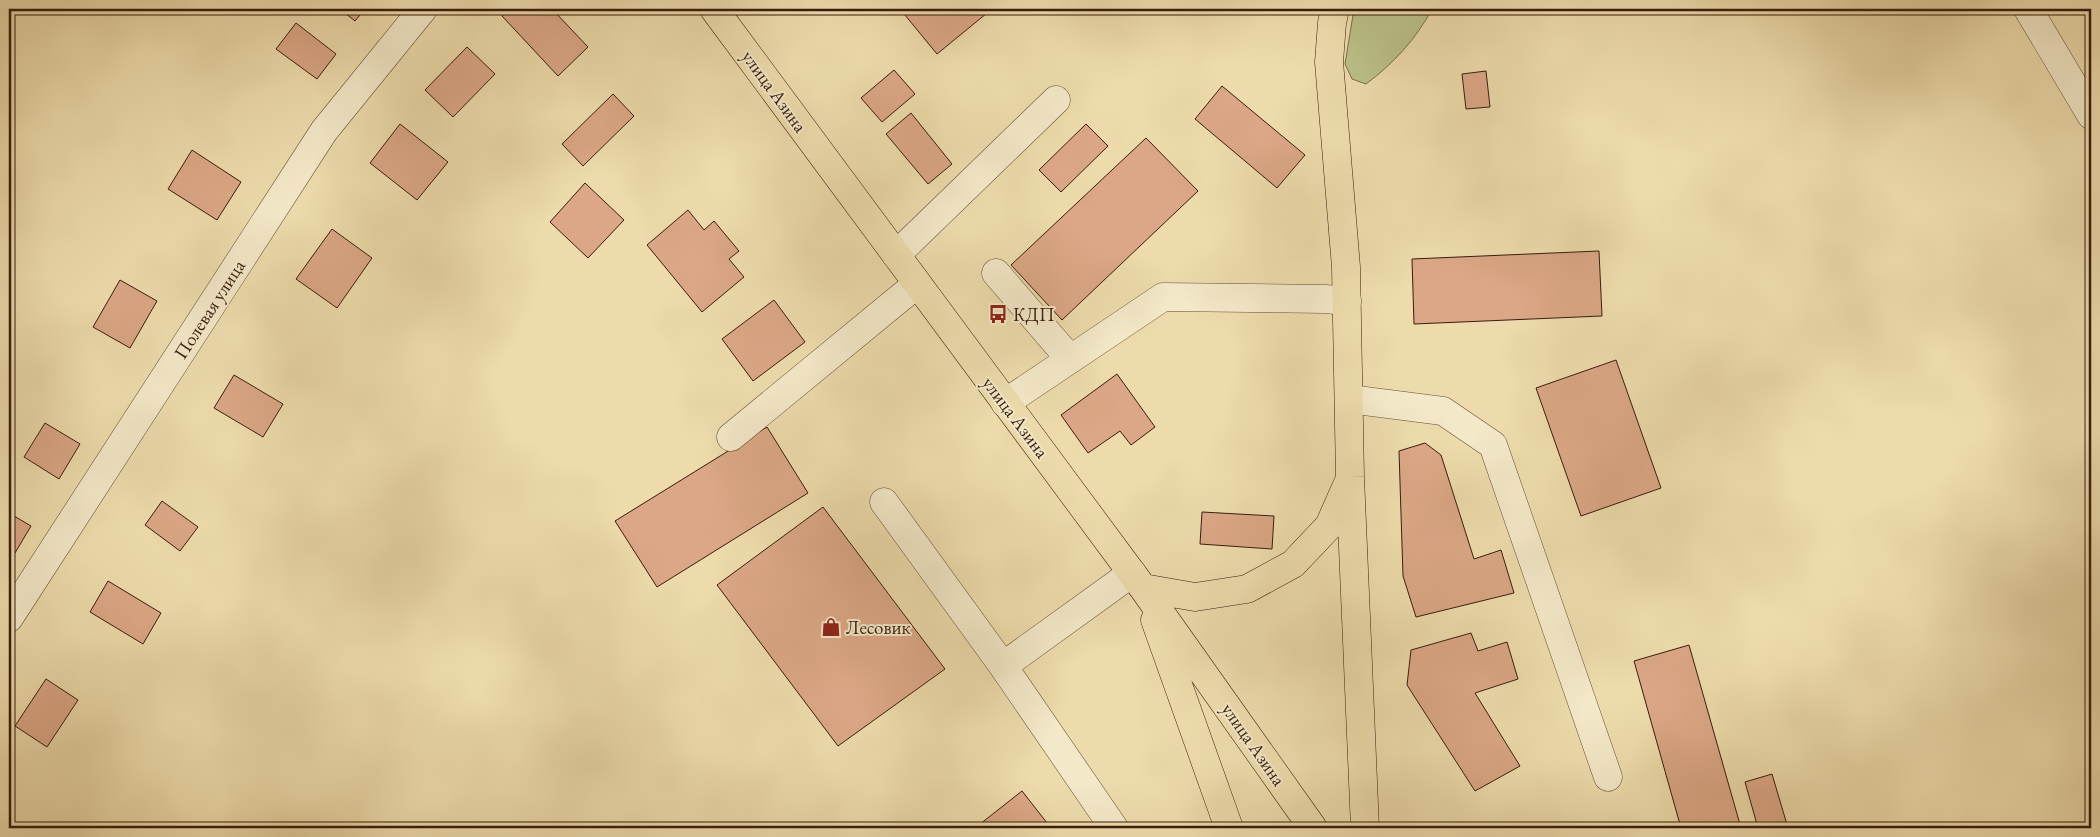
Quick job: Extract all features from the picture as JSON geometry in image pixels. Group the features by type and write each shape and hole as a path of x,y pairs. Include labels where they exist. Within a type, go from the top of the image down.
{"main road":[{"name":"улица Азина","path":"714,9 1138,581 1313,828"},
{"path":"1335,9 1329,62 1346,267 1350,477 1365,828"},
{"path":"1138,581 1195,597 1247,589 1293,564 1329,526 1350,477"},
{"path":"1138,581 1229,828"}],"street":[{"name":"Полевая улица","path":"9,618 324,131 423,9"},
{"path":"2028,9 2091,115"},
{"path":"896,255 1056,100"},
{"path":"996,273 1070,360"},
{"path":"731,437 917,284"},
{"path":"1005,403 1163,297 1325,299 1347,301"},
{"path":"1349,398 1443,411 1493,445 1608,777"},
{"path":"884,502 1003,666 1114,828"},
{"path":"1003,666 1138,581"}],"green space":[{"path":"1354,9 1432,9 1419,30 1403,50 1366,84 1352,79 1345,64"}],"building":[{"path":"340,9 365,9 355,21"},
{"path":"510,9 552,9 588,47 558,76 502,16"},
{"path":"900,9 992,9 937,54"},
{"path":"296,23 336,54 317,79 276,49"},
{"path":"467,47 495,74 453,117 425,90"},
{"path":"894,70 915,94 882,122 861,98"},
{"path":"1486,71 1490,107 1466,109 1462,74"},
{"path":"1222,86 1305,155 1277,188 1195,119"},
{"path":"613,94 634,116 583,166 562,144"},
{"path":"911,113 952,164 928,184 886,134"},
{"path":"400,124 448,162 417,200 370,163"},
{"path":"1086,124 1108,146 1061,192 1039,170"},
{"path":"1146,138 1198,191 1062,320 1011,265"},
{"path":"192,150 241,182 217,220 168,189"},
{"path":"585,183 624,220 588,258 550,222"},
{"path":"688,210 704,230 714,221 739,251 729,259 744,277 702,312 647,245"},
{"path":"332,229 372,258 337,308 296,279"},
{"path":"1599,251 1602,316 1414,324 1412,259"},
{"path":"120,280 157,301 130,348 93,327"},
{"path":"774,300 805,342 753,381 722,339"},
{"path":"1616,360 1661,488 1581,516 1536,388"},
{"path":"1117,374 1155,427 1131,445 1120,431 1088,453 1061,415"},
{"path":"234,375 283,404 263,437 214,408"},
{"path":"45,423 80,444 59,479 24,457"},
{"path":"767,427 808,493 657,587 615,521"},
{"path":"1425,443 1441,455 1474,559 1501,550 1514,593 1416,617 1403,576 1399,451"},
{"path":"162,501 198,527 180,551 145,525"},
{"path":"823,507 945,669 838,746 717,585"},
{"path":"1202,512 1274,516 1272,549 1200,544"},
{"path":"9,513 31,526 12,558 9,556"},
{"path":"108,581 161,613 143,644 90,612"},
{"path":"1471,633 1478,651 1507,642 1518,679 1475,693 1520,766 1475,791 1407,685 1411,650"},
{"path":"1689,645 1741,828 1681,828 1634,661"},
{"path":"46,679 78,700 47,747 15,726"},
{"path":"1772,774 1788,828 1758,828 1745,782"},
{"path":"1022,791 1051,828 975,828"}],"place":[{"name":"КДП","path":"998,314"},
{"name":"Лесовик","path":"831,627"}]}
